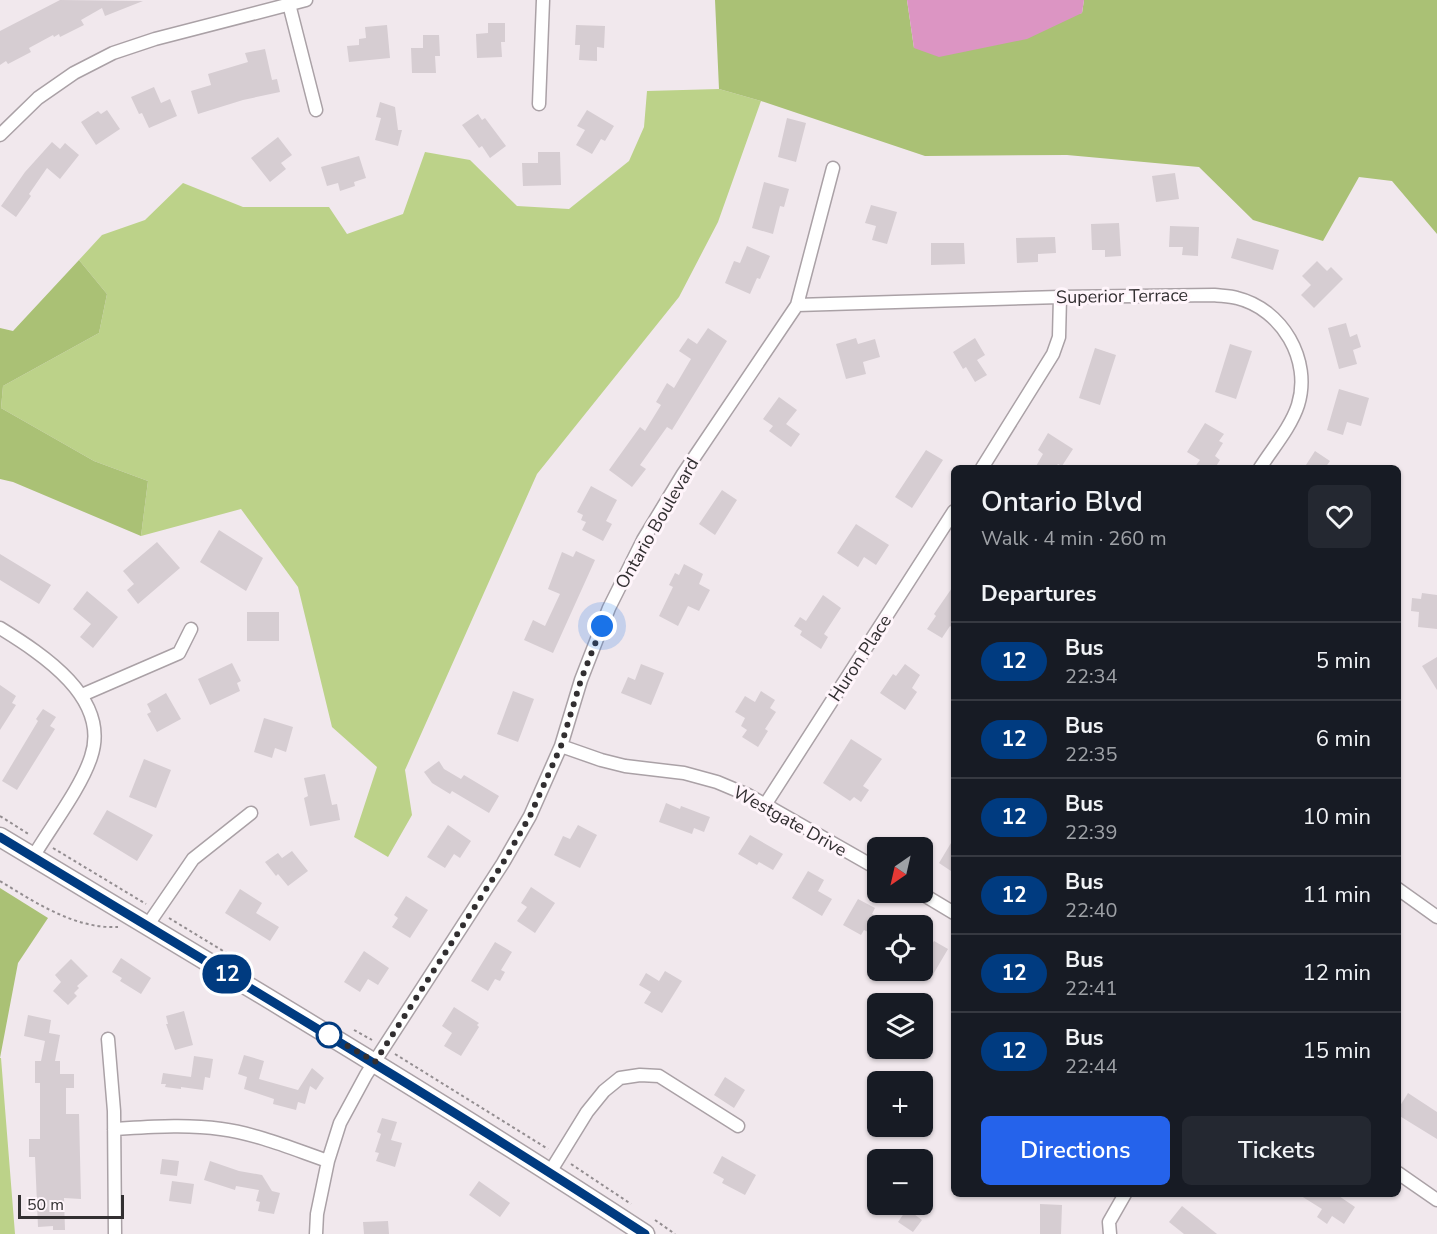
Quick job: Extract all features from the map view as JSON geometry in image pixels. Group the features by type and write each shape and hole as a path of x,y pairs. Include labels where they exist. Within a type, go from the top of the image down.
{"main road":[{"path":"0,837 375,1062 645,1234"}],"street":[{"path":"0,135 38,98 74,73 113,53 155,39 306,0"},
{"path":"539,104 543,0"},
{"path":"289,4 316,110"},
{"name":"Ontario Boulevard","path":"316,1234 317,1214 328,1161 340,1123 375,1062 503,863 530,816 561,746 581,680 609,608 643,540 683,474 797,304 833,168"},
{"name":"Superior Terrace","path":"797,304 1060,297 1214,295 1237,298 1258,306 1276,320 1291,338 1299,360 1301,382 1298,405 1262,465"},
{"path":"984,465 1053,354 1059,337 1060,297"},
{"name":"Huron Place","path":"765,805 951,516"},
{"path":"0,628 24,643 59,671 82,695 92,717 94,736 92,755 85,773 33,857"},
{"path":"82,695 179,653 191,629"},
{"name":"Westgate Drive","path":"561,746 625,766 684,773 717,782 765,805 867,863"},
{"path":"140,922 193,859 251,813"},
{"path":"1401,891 1437,917"},
{"path":"933,900 951,911"},
{"path":"108,1039 114,1129 115,1234"},
{"path":"550,1172 587,1112 604,1091 620,1078 640,1075 659,1076 738,1126"},
{"path":"114,1129 179,1127 222,1129 328,1161"},
{"path":"1401,1175 1437,1200"},
{"path":"1110,1234 1109,1222 1123,1197"}],"path":[{"path":"0,881 63,917 101,928 126,927 140,922 145,903"}],"green space":[{"path":"715,0 907,0 914,48 1082,13 1084,0 1437,0 1437,234 1392,181 1359,177 1323,241 1253,220 1199,167 1067,155 925,156 719,89"},
{"path":"719,89 761,101 718,222 679,297 537,474 405,770 412,815 388,857 354,837 377,767 332,727 298,587 241,509 141,536 148,481 94,461 1,408 3,386 99,333 107,294 79,260 102,235 145,220 183,183 243,207 329,207 347,234 403,214 425,152 470,160 517,206 569,209 629,161 644,127 647,91"},
{"path":"79,260 107,294 99,333 3,386 1,408 94,461 148,481 141,536 13,482 0,479 0,328 13,331"},
{"path":"0,888 48,918 18,963 0,1058"},
{"path":"1,1058 15,1234 0,1234"}],"shaded area":[{"path":"907,0 1084,0 1082,13 1027,39 939,57 914,48"}],"building":[{"path":"60,0 143,1 105,16 102,8 81,20 84,25 60,37 59,34 54,37 53,35 29,48 31,52 8,64 6,61 0,65 0,31"},
{"path":"488,23 505,23 505,42 501,42 502,57 477,58 476,34 488,33"},
{"path":"387,25 390,58 349,62 347,46 359,45 359,39 366,38 365,27"},
{"path":"576,25 605,26 604,48 597,47 597,61 579,60 580,45 575,45"},
{"path":"423,35 439,35 440,56 435,56 436,73 412,73 411,48 423,48"},
{"path":"265,49 272,80 277,79 280,92 243,100 198,114 191,91 211,85 208,74 248,62 245,53"},
{"path":"154,87 161,103 170,99 177,116 149,128 131,97"},
{"path":"380,102 395,107 398,130 402,130 398,146 375,140 381,118 376,117"},
{"path":"107,110 120,129 96,145 81,122 98,111 101,114"},
{"path":"587,110 614,126 605,141 601,139 592,154 576,145 585,130 577,126"},
{"path":"478,114 482,120 485,118 506,146 490,158 482,146 479,148 462,125"},
{"path":"787,118 806,123 796,162 778,157"},
{"path":"278,137 292,155 281,163 286,169 270,182 251,158"},
{"path":"52,142 60,149 65,143 79,155 60,179 47,168 16,217 1,206 25,172"},
{"path":"538,152 560,152 561,185 523,186 522,163 538,163"},
{"path":"359,156 366,178 354,182 355,186 340,191 338,183 327,186 321,167"},
{"path":"1175,173 1179,199 1156,202 1152,176"},
{"path":"764,182 789,189 784,207 780,206 773,234 752,228"},
{"path":"871,205 897,212 887,244 872,240 876,226 865,223"},
{"path":"1119,223 1121,256 1105,257 1105,250 1092,250 1091,224"},
{"path":"1170,226 1199,227 1198,256 1182,255 1183,247 1169,247"},
{"path":"1055,237 1056,253 1038,254 1038,262 1017,263 1016,238"},
{"path":"1237,238 1279,250 1273,270 1231,258"},
{"path":"931,243 964,243 965,264 931,265"},
{"path":"747,246 770,256 760,279 757,278 750,294 725,283 734,261 740,263"},
{"path":"1317,261 1327,271 1331,267 1343,279 1314,308 1301,295 1311,285 1302,276"},
{"path":"1346,323 1350,337 1357,334 1361,347 1353,350 1357,364 1339,369 1328,328"},
{"path":"708,328 727,341 672,430 667,427 640,465 646,469 632,487 609,470 640,427 645,431 661,405 656,402 667,383 674,388 691,359 679,351 688,338 697,344"},
{"path":"856,338 858,344 875,339 880,357 863,362 866,374 846,379 836,344"},
{"path":"975,338 985,355 977,360 987,375 975,382 966,367 963,369 953,352"},
{"path":"1230,344 1252,351 1236,399 1215,392"},
{"path":"1095,348 1116,355 1100,405 1079,398"},
{"path":"1339,389 1369,398 1361,426 1347,422 1343,435 1327,430"},
{"path":"779,397 797,410 786,424 800,434 791,447 769,431 773,426 763,419"},
{"path":"1205,423 1224,434 1219,441 1223,443 1215,456 1220,460 1217,465 1196,465 1200,460 1187,452"},
{"path":"1048,433 1073,449 1063,465 1037,465 1043,454 1038,450"},
{"path":"926,450 943,460 912,508 895,497"},
{"path":"1315,451 1330,461 1327,465 1306,465"},
{"path":"591,486 617,500 606,521 612,524 603,541 582,530 586,522 581,520 583,515 577,512"},
{"path":"722,490 737,500 715,535 699,524"},
{"path":"856,524 889,545 876,565 864,557 858,567 837,553"},
{"path":"219,530 263,558 246,591 200,562"},
{"path":"157,542 180,568 138,604 127,590 134,584 123,571"},
{"path":"576,551 595,560 553,653 524,640 533,620 545,626 560,594 548,589 562,552 573,557"},
{"path":"0,554 51,585 39,604 0,580"},
{"path":"684,564 703,574 699,584 710,590 699,611 688,606 678,626 659,616 673,587 669,585 675,573 679,575"},
{"path":"951,589 951,627 942,638 927,629 936,616 934,614"},
{"path":"87,591 118,617 93,648 80,637 91,624 73,609"},
{"path":"1422,593 1437,595 1437,629 1418,627 1419,612 1411,611 1412,598 1421,599"},
{"path":"823,595 841,608 824,634 828,637 821,649 800,635 802,631 794,626 800,617 806,621"},
{"path":"247,612 279,612 279,641 247,641"},
{"path":"1437,657 1437,690 1422,666"},
{"path":"232,663 241,681 237,683 240,691 210,705 198,679"},
{"path":"641,664 664,673 651,705 621,693 628,677 635,680"},
{"path":"905,664 920,675 912,688 917,692 905,710 880,693 893,674 896,676"},
{"path":"0,685 16,696 12,703 16,705 0,730"},
{"path":"513,691 534,699 518,742 497,734"},
{"path":"761,691 775,700 770,708 776,712 765,729 768,731 758,747 742,737 747,730 741,726 745,718 735,712 745,696 755,702"},
{"path":"166,693 181,719 157,732 147,714 151,712 147,704"},
{"path":"43,709 56,717 50,726 55,729 17,790 2,781"},
{"path":"264,718 293,727 286,752 275,748 272,758 254,752"},
{"path":"851,739 882,759 863,786 869,790 861,802 854,797 850,801 823,783"},
{"path":"144,759 171,770 156,808 129,797"},
{"path":"439,761 444,769 461,779 464,775 499,796 489,813 452,791 450,794 432,783 424,772"},
{"path":"325,774 332,805 337,804 340,820 310,826 304,798 308,796 304,778"},
{"path":"666,803 710,817 704,832 694,828 692,834 659,822"},
{"path":"107,810 153,835 137,861 93,834"},
{"path":"448,825 471,841 460,858 454,854 445,868 427,857"},
{"path":"578,825 597,835 580,868 554,855 563,836 570,839"},
{"path":"750,835 783,854 773,870 759,862 757,865 738,854"},
{"path":"951,843 951,871 939,863"},
{"path":"292,851 308,871 288,886 265,862 278,853 282,858"},
{"path":"808,871 824,880 818,891 832,899 822,916 792,898"},
{"path":"531,887 555,903 535,933 517,921 527,907 521,903"},
{"path":"240,889 262,903 256,913 279,927 270,941 225,913"},
{"path":"406,896 428,910 410,938 392,927 398,918 394,915"},
{"path":"858,899 875,908 872,914 874,915 867,915 867,932 864,930 861,935 843,925"},
{"path":"934,941 948,949 933,975"},
{"path":"495,942 512,952 501,970 505,972 500,981 495,979 488,991 471,981"},
{"path":"364,951 389,968 378,985 368,979 360,992 344,982"},
{"path":"121,958 151,978 141,994 120,981 122,978 112,972"},
{"path":"71,959 88,976 77,986 79,988 74,993 77,996 68,1005 53,991 61,982 55,975"},
{"path":"665,971 682,981 662,1013 644,1003 651,992 639,985 646,973 659,981"},
{"path":"454,1007 479,1023 477,1025 479,1027 461,1056 444,1046 452,1033 442,1026"},
{"path":"184,1011 193,1045 175,1050 166,1024 168,1024 166,1016"},
{"path":"28,1015 51,1020 49,1033 60,1035 55,1061 60,1061 60,1074 74,1074 74,1088 66,1088 66,1114 79,1114 81,1199 64,1198 65,1230 53,1230 53,1226 38,1227 35,1157 29,1157 29,1139 40,1139 40,1083 35,1083 35,1061 41,1061 45,1041 24,1036"},
{"path":"244,1055 264,1061 259,1079 298,1090 312,1068 324,1078 316,1090 310,1086 305,1104 298,1102 296,1110 273,1104 274,1099 244,1089 247,1077 238,1074"},
{"path":"194,1056 213,1059 210,1078 205,1077 203,1090 165,1087 166,1084 161,1084 163,1073 191,1077"},
{"path":"725,1077 745,1090 734,1108 714,1095"},
{"path":"1408,1093 1437,1112 1437,1139 1401,1117 1401,1104"},
{"path":"382,1118 397,1122 391,1140 402,1143 395,1167 376,1161 379,1153 375,1152 381,1134 377,1132"},
{"path":"722,1156 756,1175 745,1195 722,1183 724,1179 713,1173"},
{"path":"162,1159 179,1161 177,1176 160,1174"},
{"path":"210,1161 239,1171 262,1175 272,1191 280,1193 274,1214 258,1211 260,1202 256,1201 259,1190 236,1186 235,1190 204,1180"},
{"path":"172,1181 194,1184 191,1204 169,1201"},
{"path":"479,1181 510,1203 500,1217 469,1195"},
{"path":"1303,1197 1340,1197 1355,1207 1344,1224 1332,1216 1327,1224 1317,1217 1322,1209"},
{"path":"1040,1204 1062,1205 1061,1234 1040,1234"},
{"path":"1182,1206 1217,1234 1184,1234 1169,1222"},
{"path":"903,1215 915,1215 922,1220 913,1232 898,1222"},
{"path":"388,1221 389,1234 364,1234 363,1222"}],"bus line":[{"name":"12","path":"0,837 375,1062 645,1234"}],"route":[{"path":"329,1035 375,1062 503,863 530,816 561,746 581,680 602,626"}]}
